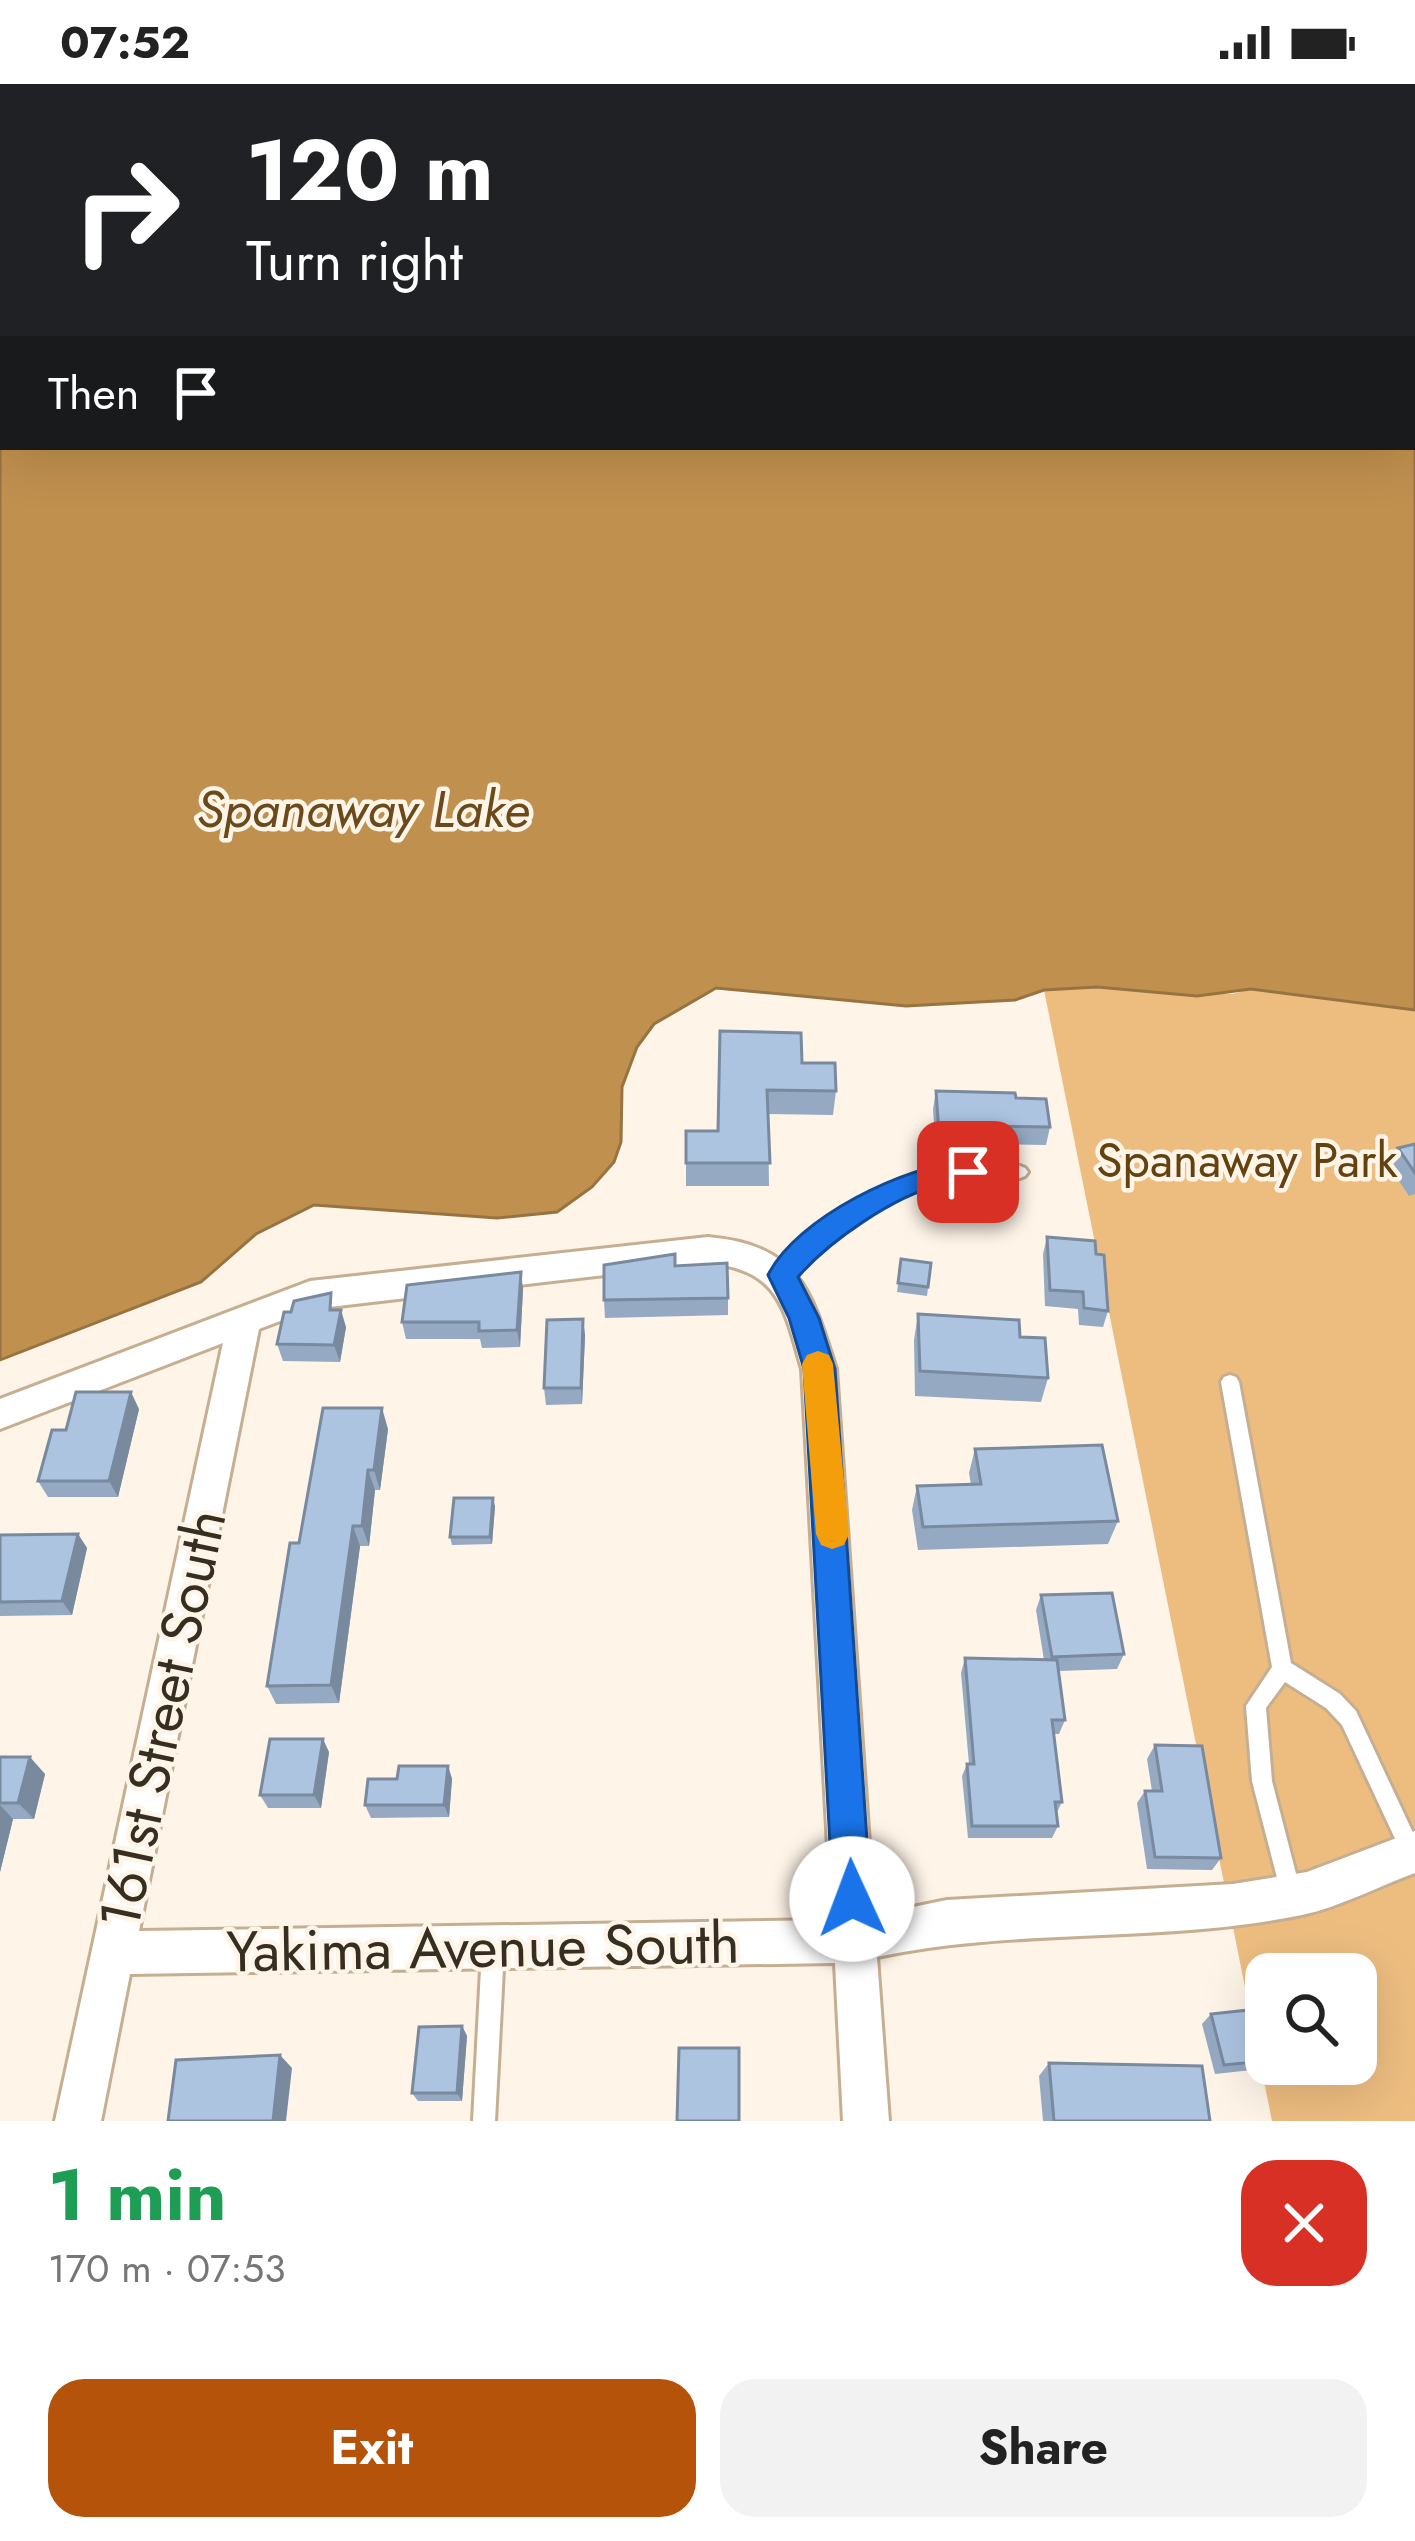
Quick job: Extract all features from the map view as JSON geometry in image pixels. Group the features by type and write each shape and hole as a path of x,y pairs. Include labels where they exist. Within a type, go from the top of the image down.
{"street":[{"path":"0,1414 310,1295 672,1251 761,1256 782,1275 804,1318 819,1369 866,2121"},
{"name":"161st Street South","path":"78,2121 244,1317"},
{"name":"Yakima Avenue South","path":"113,1953 854,1941 947,1921 1233,1905 1292,1895 1413,1852"}],"lane":[{"path":"782,1275 833,1228 901,1188 940,1173 1020,1172"},
{"path":"1230,1382 1282,1669 1256,1706 1262,1780 1292,1895"},
{"path":"1282,1669 1349,1718 1413,1852"},
{"path":"484,2121 493,1947"}],"green space":[{"name":"Spanaway Park","path":"1097,987 1233,994 1251,989 1415,1010 1415,2121 1272,2121 1265,2085 1377,2085 1377,1953 1245,1953 1245,1987 1044,990"}],"water":[{"name":"Spanaway Lake","path":"0,450 1415,450 1415,1010 1251,989 1197,996 1097,987 1044,990 1015,1000 906,1006 716,988 654,1024 637,1047 622,1087 621,1142 614,1162 592,1187 557,1212 497,1218 314,1205 256,1234 201,1282 0,1360"}],"building":[{"path":"720,1031 801,1033 802,1063 835,1063 836,1091 767,1090 770,1163 686,1163 686,1131 718,1131"},
{"path":"936,1091 1015,1093 1016,1098 1046,1099 1050,1127 992,1126 993,1134 939,1133"},
{"path":"1415,1144 1415,1173 1398,1148"},
{"path":"1047,1237 1095,1241 1096,1254 1104,1255 1108,1311 1084,1308 1083,1292 1050,1290"},
{"path":"675,1254 675,1266 727,1263 728,1298 604,1300 604,1265"},
{"path":"901,1259 931,1263 928,1287 898,1283"},
{"path":"521,1272 517,1330 479,1331 479,1322 402,1322 407,1285"},
{"path":"331,1293 330,1310 341,1310 334,1345 277,1344 284,1312 291,1312 294,1301"},
{"path":"918,1314 1019,1320 1020,1337 1045,1338 1048,1378 920,1371"},
{"path":"583,1319 581,1388 544,1388 547,1320"},
{"path":"76,1392 131,1392 109,1481 38,1481 52,1430 66,1430"},
{"path":"323,1408 382,1408 362,1526 353,1526 331,1685 267,1686 290,1543 299,1543"},
{"path":"1102,1445 1118,1521 923,1527 917,1486 981,1484 975,1449"},
{"path":"454,1498 493,1498 490,1537 450,1537"},
{"path":"78,1534 62,1601 0,1602 0,1535"},
{"path":"1112,1593 1124,1654 1052,1657 1041,1595"},
{"path":"965,1658 1057,1660 1065,1720 1052,1720 1062,1802 1055,1802 1058,1826 972,1826 967,1764 974,1764"},
{"path":"270,1739 323,1739 314,1795 260,1795"},
{"path":"1155,1745 1202,1746 1221,1858 1155,1857 1145,1791 1162,1791"},
{"path":"0,1757 30,1757 18,1803 0,1803"},
{"path":"399,1766 448,1766 444,1805 365,1805 368,1779 397,1779"},
{"path":"1245,2010 1245,2063 1224,2065 1211,2014"},
{"path":"462,2026 457,2093 412,2093 419,2027"},
{"path":"679,2048 739,2048 739,2121 677,2121"},
{"path":"280,2055 273,2121 168,2121 176,2060"},
{"path":"1049,2063 1202,2066 1210,2121 1054,2121"}],"slow traffic":[{"path":"818,1364 832,1534"}],"route":[{"path":"852,1899 829,1468 819,1369 804,1318 782,1275 833,1228 901,1188 940,1173 968,1172"}]}
